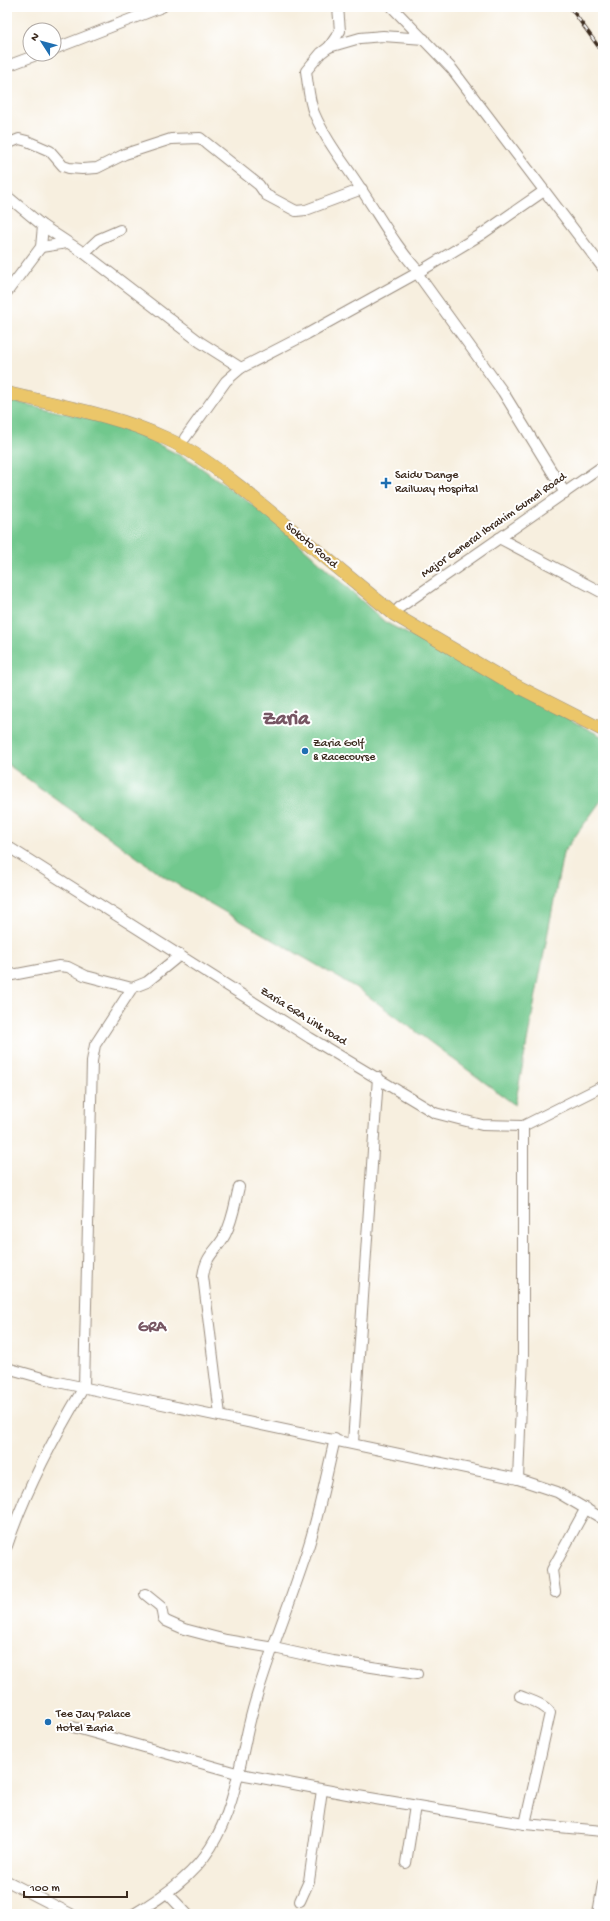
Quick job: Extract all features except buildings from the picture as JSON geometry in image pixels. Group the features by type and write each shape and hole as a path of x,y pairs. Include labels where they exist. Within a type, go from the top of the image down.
{"main road":[{"name":"Sokoto Road","path":"7,385 99,406 150,423 184,438 219,460 399,608 513,675 603,721"},
{"name":"Sokoto Road","path":"7,393 96,414 146,430 180,445 220,470 395,615 509,682 603,730"}],"street":[{"path":"338,7 340,31 329,47 321,53 306,71 313,112 344,166 362,189 407,258 503,392 565,492"},
{"path":"392,7 452,69 603,268"},
{"path":"62,45 157,8"},
{"path":"329,47 360,38 383,36 424,39"},
{"path":"7,66 22,60"},
{"path":"7,144 19,139 26,141 50,151 63,166 82,169 97,168 125,154 171,139 200,138 259,185 266,195 291,210 306,210 362,189"},
{"path":"184,438 226,381 241,368 307,334 418,272 482,234 544,191"},
{"path":"7,196 43,226 84,253 200,342 241,368"},
{"path":"7,292 41,247 43,226"},
{"path":"84,253 99,240 120,230"},
{"path":"41,247 67,243"},
{"path":"405,279 407,258"},
{"name":"Major General Ibrahim Gumel Road","path":"399,608 603,466"},
{"path":"499,538 603,593"},
{"name":"Zaria GRA Link road","path":"7,846 310,1038 378,1077 435,1113 482,1125 523,1126 603,1086"},
{"path":"7,1546 14,1524 58,1431 84,1387 92,1061 95,1045 132,988 147,982 180,955"},
{"path":"7,976 59,966 68,967 86,976 132,988"},
{"path":"353,1443 378,1077"},
{"path":"518,1479 523,1355 523,1126"},
{"path":"220,1415 203,1276 207,1258 224,1237 230,1226 239,1187"},
{"path":"7,1368 84,1387 518,1479 557,1492 603,1519"},
{"path":"134,1914 167,1893 201,1862 224,1824 240,1774 253,1709 308,1548 335,1439"},
{"path":"555,1592 552,1570 586,1508"},
{"path":"145,1594 161,1607 164,1618 172,1624 226,1640 274,1648 333,1661 417,1674"},
{"path":"520,1696 539,1704 550,1713 525,1824"},
{"path":"73,1727 240,1774 322,1790 525,1824 603,1831"},
{"path":"300,1901 309,1881 322,1790"},
{"path":"406,1863 415,1806"},
{"path":"7,1881 71,1914"},
{"path":"598,1914 603,1883"},
{"path":"167,1893 187,1914"}],"green space":[{"name":"Zaria Golf & Racecourse","path":"7,400 122,426 193,462 271,518 385,622 603,737 603,798 563,853 515,1105 360,990 166,878 7,764"}],"railway":[{"path":"570,7 603,53"}],"place":[{"name":"Saidu Dange Railway Hospital","path":"386,483"},
{"name":"Zaria Golf & Racecourse","path":"305,751"},
{"name":"Tee Jay Palace Hotel Zaria","path":"48,1722"}],"district":[{"name":"Zaria","path":"286,720"},
{"name":"GRA","path":"152,1328"}]}
